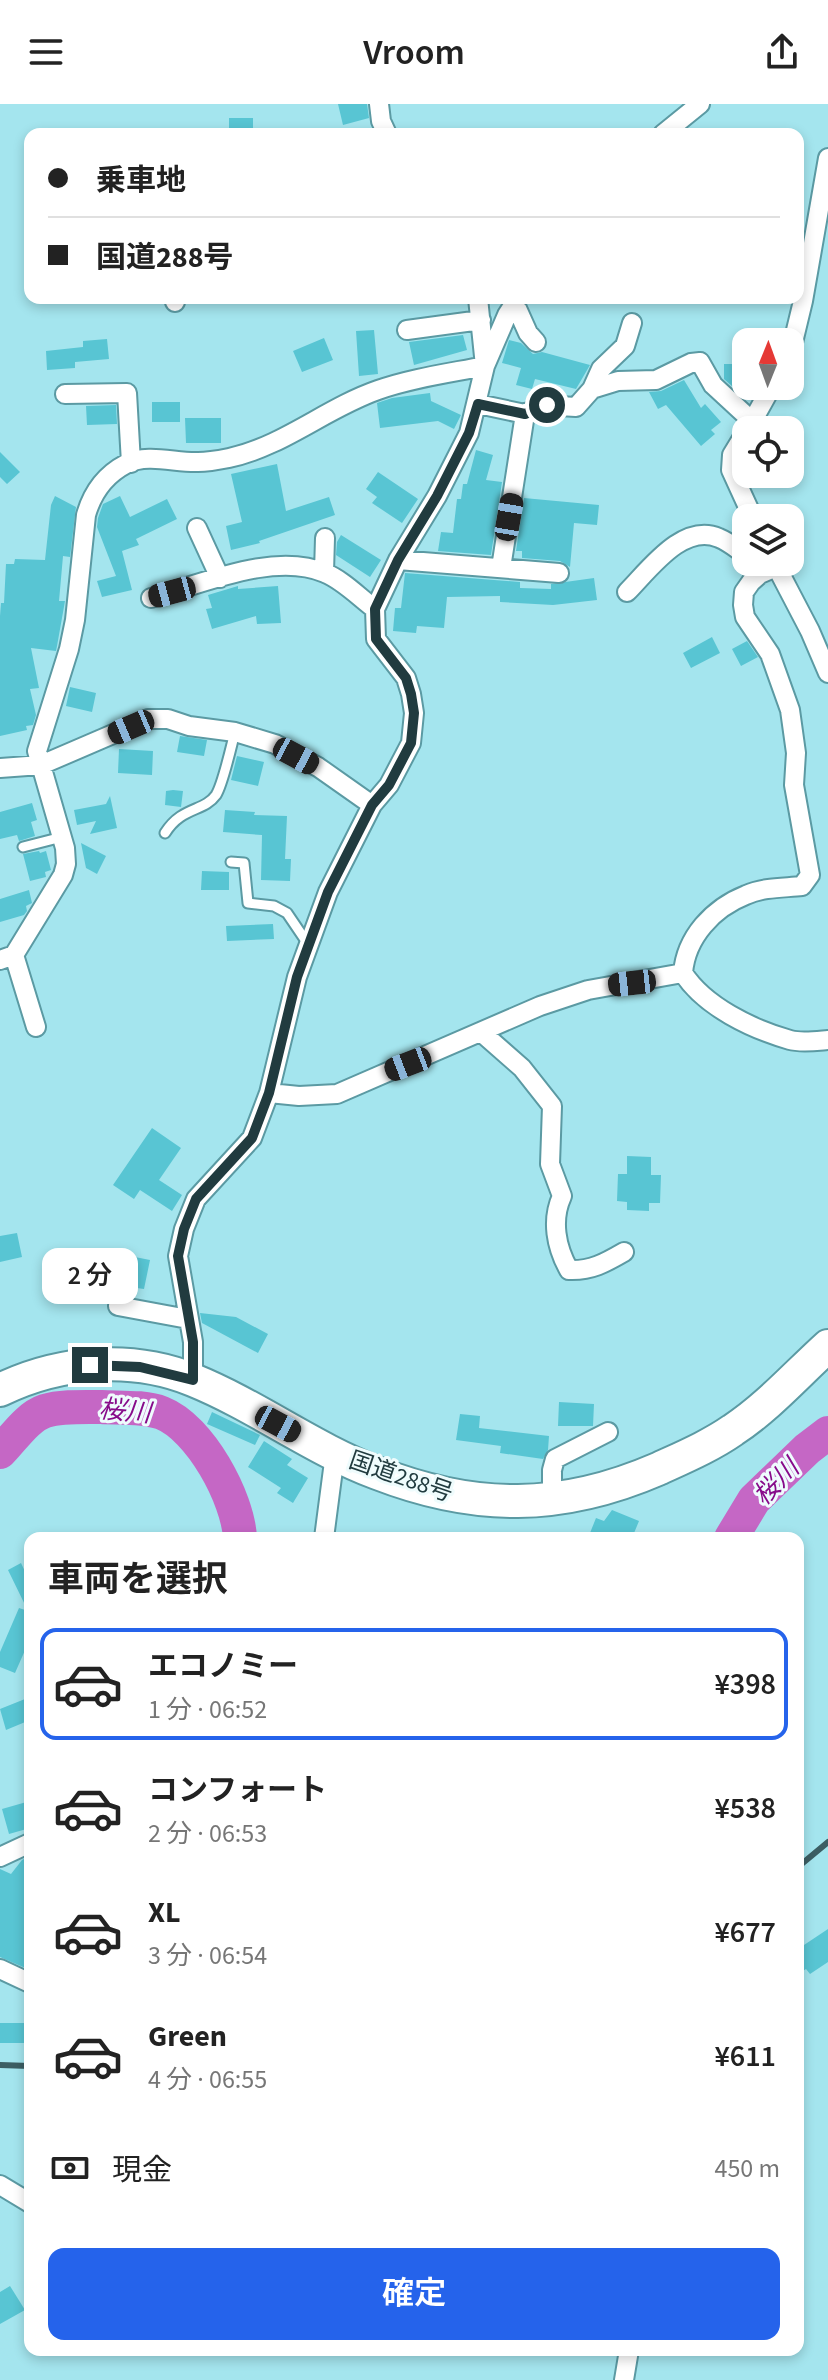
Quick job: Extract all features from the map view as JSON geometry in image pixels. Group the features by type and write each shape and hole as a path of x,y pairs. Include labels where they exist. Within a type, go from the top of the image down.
{"highway":[{"name":"国道288号","path":"0,1390 35,1376 90,1365 140,1367 193,1380 375,1473 470,1500 552,1500 599,1491 703,1449 755,1414 828,1346"}],"street":[{"path":"379,104 384,128"},
{"path":"670,128 700,104"},
{"path":"798,328 820,247 828,158"},
{"path":"479,304 485,366"},
{"path":"193,1380 195,1364 178,1256 184,1229 196,1199 252,1138 269,1093 293,991 328,892 372,805 389,785 405,756 414,726 414,713 406,678 376,639 375,609 398,560 437,496 469,433 485,366 514,304"},
{"path":"517,304 528,333 536,342"},
{"path":"407,330 481,320"},
{"path":"478,404 525,414 542,405 576,407 592,389 601,369 625,346 632,323"},
{"path":"592,389 618,381 656,380 691,363 700,362 713,385 738,416"},
{"path":"36,1027 7,958 63,875 66,864 62,837 37,751 69,649 90,500 114,473 131,463 145,459 200,462 229,458 261,449 377,390 485,366"},
{"path":"65,394 127,393 131,463"},
{"path":"501,568 525,414"},
{"path":"197,528 220,578"},
{"path":"627,592 679,542 692,537 718,537 732,546"},
{"path":"324,572 325,538"},
{"path":"398,560 559,573"},
{"path":"151,598 257,569 306,566 324,572 375,609"},
{"path":"757,576 744,592 745,617 770,654 790,710 796,753 794,785 810,875 802,886 748,894 720,909 692,941 683,973 709,1001 746,1022 793,1041 828,1040"},
{"path":"776,576 810,631 828,673"},
{"path":"0,768 41,765 148,719 168,719 189,726 235,732 275,744 318,767 372,805"},
{"path":"269,1093 299,1096 337,1094 540,1006 588,990 683,973"},
{"path":"481,1032 522,1068 552,1106 550,1164 562,1196 556,1210 557,1242 569,1270 601,1266 624,1252"},
{"path":"118,1306 188,1319"},
{"path":"552,1500 555,1459 608,1432"},
{"path":"325,1532 335,1454"},
{"path":"0,1857 24,1846"},
{"path":"0,1969 24,1980"},
{"path":"0,2185 24,2199"},
{"path":"624,2380 628,2356"}],"lane":[{"path":"165,833 173,820 184,812 204,805 216,795 235,732"},
{"path":"23,847 62,837"},
{"path":"231,862 244,863 248,903 274,906 287,913 308,944"}],"building":[{"path":"338,104 367,104 369,118 343,125"},
{"path":"229,118 253,118 253,128 229,128"},
{"path":"374,330 378,374 359,376 356,331"},
{"path":"463,335 467,350 414,365 409,342"},
{"path":"324,338 333,360 302,372 293,351"},
{"path":"107,339 109,359 75,362 75,368 47,370 46,351 83,347 83,341"},
{"path":"509,340 521,343 533,354 542,352 590,365 576,389 535,379 532,389 516,385 521,368 502,363"},
{"path":"724,364 732,364 732,386 724,379"},
{"path":"684,380 701,408 705,404 721,422 711,430 715,434 701,446 666,405 658,409 649,392 661,391"},
{"path":"430,393 431,401 461,415 454,429 438,421 380,428 377,403"},
{"path":"152,402 180,402 180,422 152,422"},
{"path":"116,405 117,424 87,425 86,406"},
{"path":"185,418 221,418 221,443 186,443"},
{"path":"476,450 493,455 486,480 502,482 491,555 438,551 441,532 453,533 457,499 461,499 463,484 467,484"},
{"path":"0,452 20,472 7,484 0,477"},
{"path":"277,464 286,511 329,497 335,515 260,543 231,550 226,526 242,522 231,474"},
{"path":"378,472 418,499 402,523 372,503 377,497 366,489"},
{"path":"55,496 76,507 70,557 63,556 59,601 65,601 56,651 31,648 39,688 30,689 36,715 33,725 26,726 27,730 0,736 0,616 1,603 4,603 6,564 14,564 15,559 45,560 51,505"},
{"path":"120,496 130,517 167,499 177,519 136,539 139,545 122,551 132,590 102,597 97,581 116,576 97,527 98,518 103,504"},
{"path":"524,498 599,505 597,525 574,523 570,567 560,561 522,558 522,551 516,551"},
{"path":"341,535 381,560 370,577 336,555"},
{"path":"405,573 520,582 520,588 551,589 551,584 594,578 597,600 553,605 500,602 500,596 447,597 444,628 417,626 416,633 393,631 395,608 401,608"},
{"path":"238,586 238,589 278,586 281,623 257,624 256,616 212,629 206,609 212,608 208,595"},
{"path":"712,637 720,653 691,668 683,653"},
{"path":"747,641 758,657 741,666 732,649"},
{"path":"70,687 96,693 92,712 66,706"},
{"path":"180,736 207,740 204,756 177,752"},
{"path":"119,749 153,751 152,775 118,773"},
{"path":"237,756 264,762 258,786 231,780"},
{"path":"166,791 183,791 181,807 165,805"},
{"path":"110,796 117,828 90,834 96,821 77,825 74,810 106,804"},
{"path":"32,803 37,820 31,822 35,836 19,841 17,835 0,839 0,812"},
{"path":"225,810 287,816 285,859 291,859 290,881 261,880 262,835 223,832"},
{"path":"81,843 106,856 97,874 86,868"},
{"path":"46,851 51,870 45,872 46,877 30,881 23,854"},
{"path":"202,871 229,872 229,890 201,890"},
{"path":"29,890 32,903 26,906 24,915 0,922 0,899"},
{"path":"273,924 274,939 227,941 226,926"},
{"path":"152,1128 181,1148 159,1180 182,1195 172,1211 140,1190 134,1199 113,1185"},
{"path":"627,1156 651,1157 651,1175 661,1175 660,1203 649,1203 649,1211 627,1210 627,1202 617,1201 618,1174 627,1174"},
{"path":"17,1233 22,1257 0,1262 0,1236"},
{"path":"125,1255 150,1260 144,1289 122,1286"},
{"path":"98,1256 99,1279 78,1280 77,1257"},
{"path":"200,1313 236,1317 268,1334 258,1353 202,1323"},
{"path":"559,1402 594,1404 593,1426 558,1426"},
{"path":"212,1412 260,1435 255,1445 207,1424"},
{"path":"460,1414 480,1416 479,1428 549,1436 548,1450 543,1459 500,1453 501,1446 456,1440"},
{"path":"264,1441 292,1459 287,1465 308,1478 293,1503 277,1493 281,1488 248,1467"},
{"path":"612,1510 639,1521 634,1532 590,1532 596,1518 604,1521"},
{"path":"21,1563 24,1569 24,1603 8,1570"},
{"path":"19,1608 24,1610 24,1653 15,1673 0,1667 0,1652"},
{"path":"24,1699 24,1722 6,1730 0,1709"},
{"path":"24,1803 24,1830 9,1834 2,1809"},
{"path":"22,1860 24,1967 0,1957 0,1869 11,1874"},
{"path":"828,1929 828,1962 810,1974 804,1970 804,1945"},
{"path":"0,2023 24,2023 24,2043 0,2043"},
{"path":"10,2286 24,2311 0,2324 0,2292"}],"waterway":[{"name":"桜川","path":"0,1452 32,1418 51,1409 132,1408 162,1413 190,1433 203,1449 224,1485 239,1532"},
{"name":"桜川","path":"735,1532 754,1500 828,1433"}],"railway":[{"path":"804,1862 828,1842"},
{"path":"0,2065 24,2066"}],"route":[{"path":"90,1365 140,1367 193,1380 193,1342 178,1256 184,1229 196,1199 252,1138 269,1093 297,977 328,892 372,805 389,785 411,743 414,713 411,694 406,678 376,639 375,609 398,560 437,496 469,433 478,404 525,414 547,405"}]}
